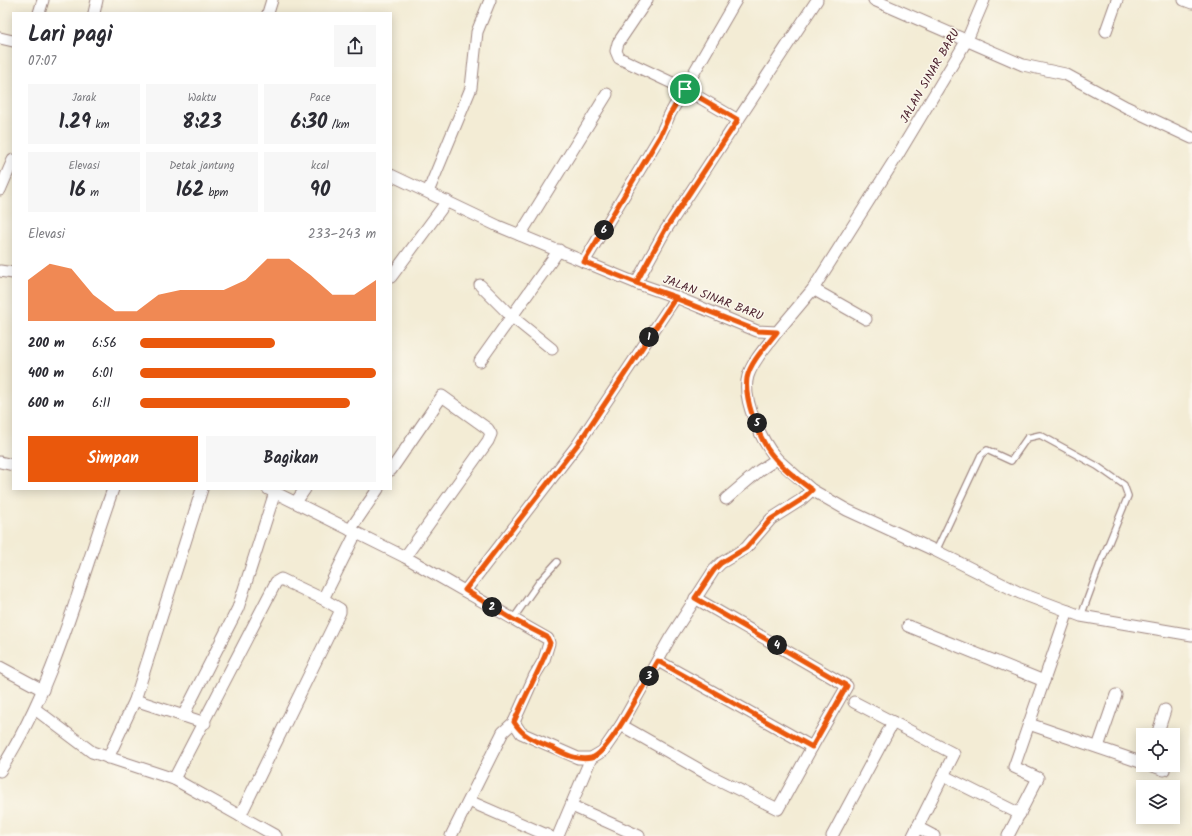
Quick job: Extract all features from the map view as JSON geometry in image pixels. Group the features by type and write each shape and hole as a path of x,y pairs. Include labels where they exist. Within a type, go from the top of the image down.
{"street":[{"path":"39,12 43,0"},
{"path":"94,12 97,0"},
{"path":"268,12 272,0"},
{"path":"428,192 471,88 477,32 490,0"},
{"path":"646,0 618,43 616,51 619,58 685,89 738,120"},
{"path":"584,262 660,136 670,114 736,0"},
{"path":"636,283 665,230 818,0"},
{"path":"874,0 967,40 985,50 1023,65 1066,74 1126,107 1192,138"},
{"name":"JALAN SINAR BARU","path":"392,175 584,262 676,297 758,331 777,332 813,289 899,154 967,40 984,0"},
{"path":"1106,31 1117,0"},
{"path":"1184,0 1192,3"},
{"path":"0,38 12,41"},
{"path":"520,234 607,94"},
{"path":"0,190 12,162"},
{"path":"392,276 447,201"},
{"path":"480,361 559,250"},
{"path":"0,271 12,273"},
{"path":"480,285 512,316 552,349"},
{"path":"813,289 866,319"},
{"path":"465,590 578,444 676,297"},
{"path":"777,332 753,365 747,378 747,399 761,436 768,448 777,459 812,490 847,510 936,551 1020,593 1081,616 1192,635"},
{"path":"392,469 442,396 488,429 490,434 488,441 405,558"},
{"path":"726,499 760,470 777,459"},
{"path":"0,462 12,465"},
{"path":"0,771 19,742 43,690 113,490"},
{"path":"108,758 135,700 202,490"},
{"path":"296,502 304,490"},
{"path":"323,599 353,531 377,490"},
{"path":"514,722 521,733 578,758 591,758 603,751 621,725 695,598 717,567 746,548 771,519 801,500 812,490"},
{"path":"183,716 238,608 271,491 296,502 405,558 465,590 512,619 547,637 550,643 544,660 535,675 514,722 503,732 452,836"},
{"path":"174,779 205,723 278,580 281,579 323,599 340,609 340,612 240,816"},
{"path":"621,725 709,775 778,809 847,686 695,598"},
{"path":"1008,836 1038,778 1014,767 1068,611"},
{"path":"908,626 1044,681"},
{"path":"658,661 812,747"},
{"path":"0,667 43,690"},
{"path":"1098,747 1116,695"},
{"path":"135,700 205,723"},
{"path":"854,702 954,754 915,831 934,836"},
{"path":"35,709 92,752 174,779 276,836"},
{"path":"1159,728 1165,710"},
{"path":"832,836 893,722"},
{"path":"1029,724 1136,761"},
{"path":"558,836 572,806 591,758"},
{"path":"944,776 1020,814"},
{"path":"469,801 549,836"},
{"path":"572,806 639,836"}],"lane":[{"path":"936,551 981,455 987,450 1011,461 1027,438 1040,435 1097,466 1124,485 1128,496 1081,616"},
{"path":"512,619 538,582 557,562"}],"route":[{"path":"685,89 670,114 660,136 584,262 636,283 676,297 758,331 777,332 753,365 747,378 747,399 761,436 768,448 777,459 812,490 788,510 771,519 746,548 721,563 714,570 695,598 847,686 812,747 658,661 638,693 614,737 603,751 591,758 578,758 560,752 521,733 514,722 535,675 544,660 550,643 547,637 512,619 465,590 578,444 676,297 636,283 665,230 738,120 685,89"}]}
